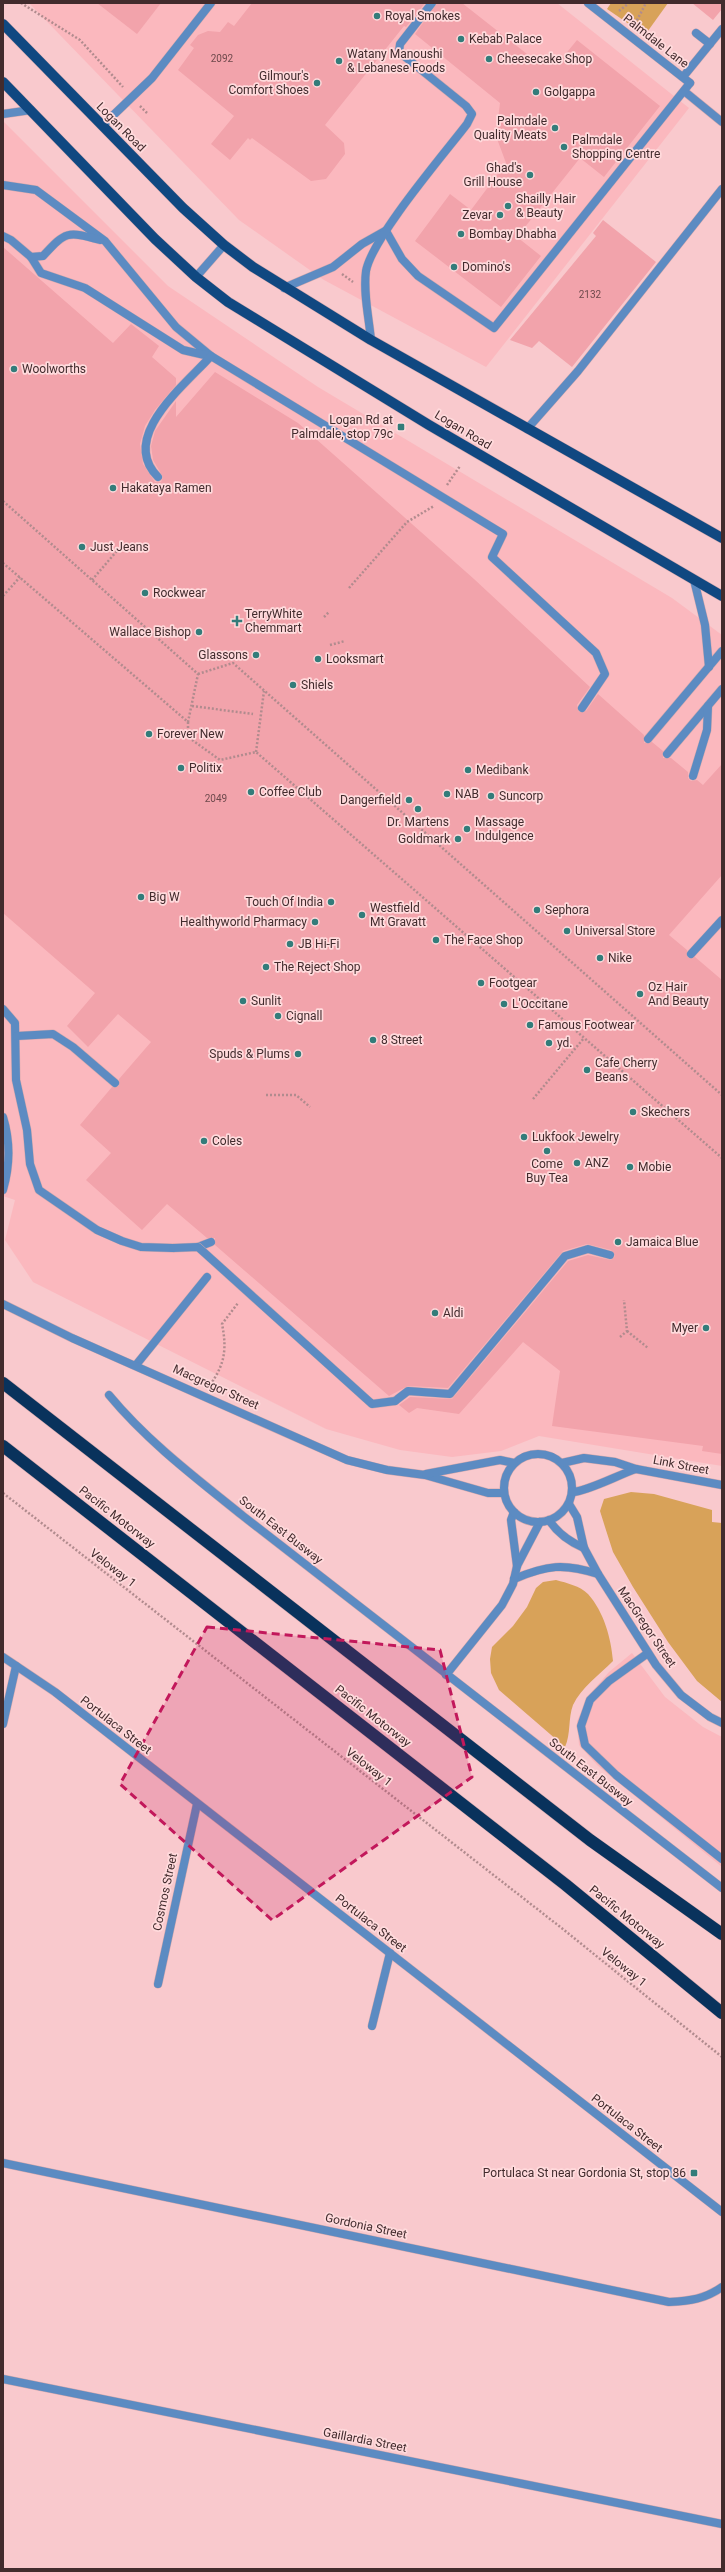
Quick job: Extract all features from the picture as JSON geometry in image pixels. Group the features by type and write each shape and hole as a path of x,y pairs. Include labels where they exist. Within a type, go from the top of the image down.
{"highway":[{"path":"3,1383 590,1840 722,1934"},
{"name":"Pacific Motorway","path":"3,1446 560,1880 722,2013"}],"main road":[{"name":"Logan Road","path":"3,24 183,208 224,245 284,288 527,429 722,538"},
{"name":"Logan Road","path":"3,82 155,239 196,277 228,302 271,330 722,596"}],"street":[{"path":"102,126 152,78 211,3"},
{"path":"372,340 365,290 366,270 371,256 386,231 467,124 472,114 466,106 398,52 400,44 432,3"},
{"name":"Palmdale Lane","path":"588,3 690,82 684,91"},
{"path":"683,77 722,29"},
{"path":"696,32 710,44"},
{"path":"386,231 402,259 418,276 494,328 684,91 722,122"},
{"path":"3,114 31,110"},
{"path":"3,185 36,190 105,241 176,327 211,356 503,534 492,557 596,653 605,674 582,708"},
{"path":"527,429 567,384 722,189"},
{"path":"284,288 333,267 362,244 386,231"},
{"path":"31,257 43,256 60,238 74,233 105,241"},
{"path":"3,236 11,240 31,257 41,273 85,288 183,350 211,356"},
{"path":"196,277 224,245"},
{"path":"158,477 148,468 144,442 149,430 154,419 211,356"},
{"path":"694,580 705,625 709,667"},
{"path":"648,739 722,651"},
{"path":"667,754 722,689"},
{"path":"693,776 707,730 708,706"},
{"path":"691,954 722,920"},
{"path":"3,1009 15,1023 17,1036 14,1061 16,1080 27,1130 30,1164 39,1190 97,1230 122,1242 141,1247 173,1248 198,1248 211,1242"},
{"path":"17,1036 53,1034 73,1047 115,1083"},
{"path":"3,1117 8,1131 8,1154 3,1190"},
{"path":"198,1248 372,1404 394,1401 408,1391 450,1394 565,1256 588,1249 610,1255"},
{"path":"136,1365 207,1277"},
{"name":"Macgregor Street","path":"3,1304 65,1335 136,1365 347,1460 387,1470 425,1475 488,1493 504,1493"},
{"name":"South East Busway","path":"109,1395 130,1420 167,1454 446,1675 722,1888"},
{"path":"533,1454 554,1457 562,1463 571,1476 573,1492 569,1504 557,1517 540,1522 530,1521 514,1512 504,1493 508,1472 514,1463 533,1454"},
{"name":"Link Street","path":"562,1463 584,1458 615,1462 636,1469 722,1485"},
{"name":"Macgregor Street","path":"425,1475 500,1460 514,1463"},
{"name":"Link Street","path":"573,1492 583,1491 602,1481 636,1469"},
{"name":"MacGregor Street","path":"569,1504 578,1517 584,1548 598,1574 648,1653 681,1695 710,1717 722,1723"},
{"path":"514,1512 511,1520 517,1566"},
{"path":"549,1520 554,1528 572,1543 584,1548"},
{"path":"446,1675 491,1621 509,1593 517,1566 534,1539 540,1522"},
{"path":"514,1579 543,1567 577,1567 598,1574"},
{"path":"648,1653 610,1681 590,1700 581,1726 585,1745 616,1776 722,1859"},
{"name":"Portulaca Street","path":"3,1657 55,1692 722,2212"},
{"path":"3,1724 16,1666"},
{"name":"Cosmos Street","path":"158,1984 197,1804"},
{"path":"372,2026 390,1953"},
{"name":"Gordonia Street","path":"3,2163 669,2302 691,2301 708,2297 722,2287"},
{"name":"Gaillardia Street","path":"3,2379 722,2524"}],"path":[{"path":"21,3 80,40 147,113"},
{"path":"629,36 646,3"},
{"path":"443,490 460,466"},
{"path":"3,501 198,674"},
{"path":"349,588 408,522 434,506"},
{"path":"92,580 122,545"},
{"path":"3,563 188,722"},
{"path":"3,596 20,577"},
{"path":"324,617 329,612"},
{"path":"330,645 345,641"},
{"path":"198,674 233,663 722,1095"},
{"path":"198,674 188,722 188,737 220,760 256,752"},
{"path":"256,752 264,691"},
{"path":"192,706 253,714"},
{"path":"256,752 722,1158"},
{"path":"532,1099 584,1038"},
{"path":"266,1095 296,1096 310,1107"},
{"path":"624,1300 627,1331 648,1348"},
{"path":"203,1395 220,1369 226,1344 222,1324 238,1303"},
{"path":"620,1337 627,1331"},
{"name":"Veloway 1","path":"3,1493 559,1926 722,2057"}],"highlighted area":[{"path":"207,1627 440,1650 472,1777 272,1920 120,1784"}],"shaded area":[{"path":"29,3 557,3 689,108 486,367 324,280 239,220"},
{"path":"611,3 668,3 645,35 607,9"},
{"name":"Westfield Mt Gravatt","path":"3,121 168,286 318,387 672,598 722,635 722,1466 539,1436 501,1451 452,1457 400,1450 326,1429 33,1282 5,1240 15,1200 3,1196"},
{"path":"631,1492 654,1494 712,1510 712,1522 722,1523 722,1702 697,1681 668,1642 613,1552 600,1511 604,1499"},
{"path":"556,1580 581,1589 594,1601 606,1626 613,1661 586,1687 576,1699 570,1715 568,1737 565,1747 499,1690 491,1673 490,1659 492,1647 513,1626 527,1607 536,1588 543,1582"},
{"path":"632,1653 665,1697 703,1727 722,1737 722,1867 597,1765 579,1745 577,1721 590,1694 609,1672"}],"building":[{"path":"97,3 161,3 137,34"},
{"path":"252,3 425,3 406,27 404,26 325,125 344,143 345,154 326,179 311,181 252,138 250,140 248,138 230,160 211,144 234,116 178,70 194,48 190,45 198,35 208,31 220,32 228,22 234,26"},
{"name":"Palmdale Shopping Centre","path":"437,3 462,3 541,65 550,54 559,62 577,40 660,106 604,177 580,158 517,237 541,256 501,307 415,241 450,194 471,210 506,163 496,136 500,103 415,34"},
{"path":"692,3 722,3 722,9 713,20"},
{"path":"603,220 656,262 572,367 539,341 532,348 510,340 596,236 593,233"},
{"name":"Westfield Mt Gravatt","path":"3,247 113,343 131,324 159,346 152,357 176,378 176,385 155,410 145,426 140,444 143,464 155,482 161,482 163,477 153,460 151,446 155,431 176,401 176,417 215,372 298,423 474,579 590,687 577,705 579,712 586,711 598,694 644,735 644,743 652,742 663,751 663,758 671,758 688,772 688,778 691,781 697,780 703,785 722,764 722,875 669,935 687,950 688,958 695,957 722,980 722,1454 702,1451 703,1446 552,1426 560,1371 523,1342 459,1414 417,1408 409,1413 399,1405 410,1397 452,1399 568,1261 588,1255 611,1260 615,1256 611,1250 587,1244 563,1251 448,1388 408,1386 389,1396 215,1245 215,1238 207,1238 167,1204 142,1230 86,1180 111,1153 80,1125 112,1087 119,1086 119,1079 151,1042 118,1014 88,1047 67,1026 95,993 3,913"}],"place":[{"name":"Royal Smokes","path":"377,16"},
{"name":"Kebab Palace","path":"461,39"},
{"name":"Cheesecake Shop","path":"489,59"},
{"name":"Watany Manoushi & Lebanese Foods","path":"339,61"},
{"name":"Gilmour's Comfort Shoes","path":"317,83"},
{"name":"Golgappa","path":"536,92"},
{"name":"Palmdale Quality Meats","path":"555,128"},
{"name":"Palmdale Shopping Centre","path":"564,147"},
{"name":"Ghad's Grill House","path":"530,175"},
{"name":"Shailly Hair & Beauty","path":"508,206"},
{"name":"Zevar","path":"500,215"},
{"name":"Bombay Dhabha","path":"461,234"},
{"name":"Domino's","path":"454,267"},
{"name":"Woolworths","path":"14,369"},
{"name":"Logan Rd at Palmdale, stop 79c","path":"401,427"},
{"name":"Hakataya Ramen","path":"113,488"},
{"name":"Just Jeans","path":"82,547"},
{"name":"Rockwear","path":"145,593"},
{"name":"TerryWhite Chemmart","path":"237,621"},
{"name":"Wallace Bishop","path":"199,632"},
{"name":"Glassons","path":"256,655"},
{"name":"Looksmart","path":"318,659"},
{"name":"Shiels","path":"293,685"},
{"name":"Forever New","path":"149,734"},
{"name":"Politix","path":"181,768"},
{"name":"Medibank","path":"468,770"},
{"name":"Coffee Club","path":"251,792"},
{"name":"NAB","path":"447,794"},
{"name":"Suncorp","path":"491,796"},
{"name":"Dangerfield","path":"409,800"},
{"name":"Dr. Martens","path":"418,809"},
{"name":"Massage Indulgence","path":"467,829"},
{"name":"Goldmark","path":"458,839"},
{"name":"Big W","path":"141,897"},
{"name":"Touch Of India","path":"331,902"},
{"name":"Sephora","path":"537,910"},
{"name":"Westfield Mt Gravatt","path":"362,915"},
{"name":"Healthyworld Pharmacy","path":"315,922"},
{"name":"Universal Store","path":"567,931"},
{"name":"The Face Shop","path":"436,940"},
{"name":"JB Hi-Fi","path":"290,944"},
{"name":"Nike","path":"600,958"},
{"name":"The Reject Shop","path":"266,967"},
{"name":"Footgear","path":"481,983"},
{"name":"Oz Hair And Beauty","path":"640,994"},
{"name":"Sunlit","path":"243,1001"},
{"name":"L'Occitane","path":"504,1004"},
{"name":"Cignall","path":"278,1016"},
{"name":"Famous Footwear","path":"530,1025"},
{"name":"8 Street","path":"373,1040"},
{"name":"yd.","path":"549,1043"},
{"name":"Spuds & Plums","path":"298,1054"},
{"name":"Cafe Cherry Beans","path":"587,1070"},
{"name":"Skechers","path":"633,1112"},
{"name":"Lukfook Jewelry","path":"524,1137"},
{"name":"Coles","path":"204,1141"},
{"name":"Come Buy Tea","path":"547,1151"},
{"name":"ANZ","path":"577,1163"},
{"name":"Mobie","path":"630,1167"},
{"name":"Jamaica Blue","path":"618,1242"},
{"name":"Aldi","path":"435,1313"},
{"name":"Myer","path":"706,1328"},
{"name":"Portulaca St near Gordonia St, stop 86","path":"694,2173"}]}
